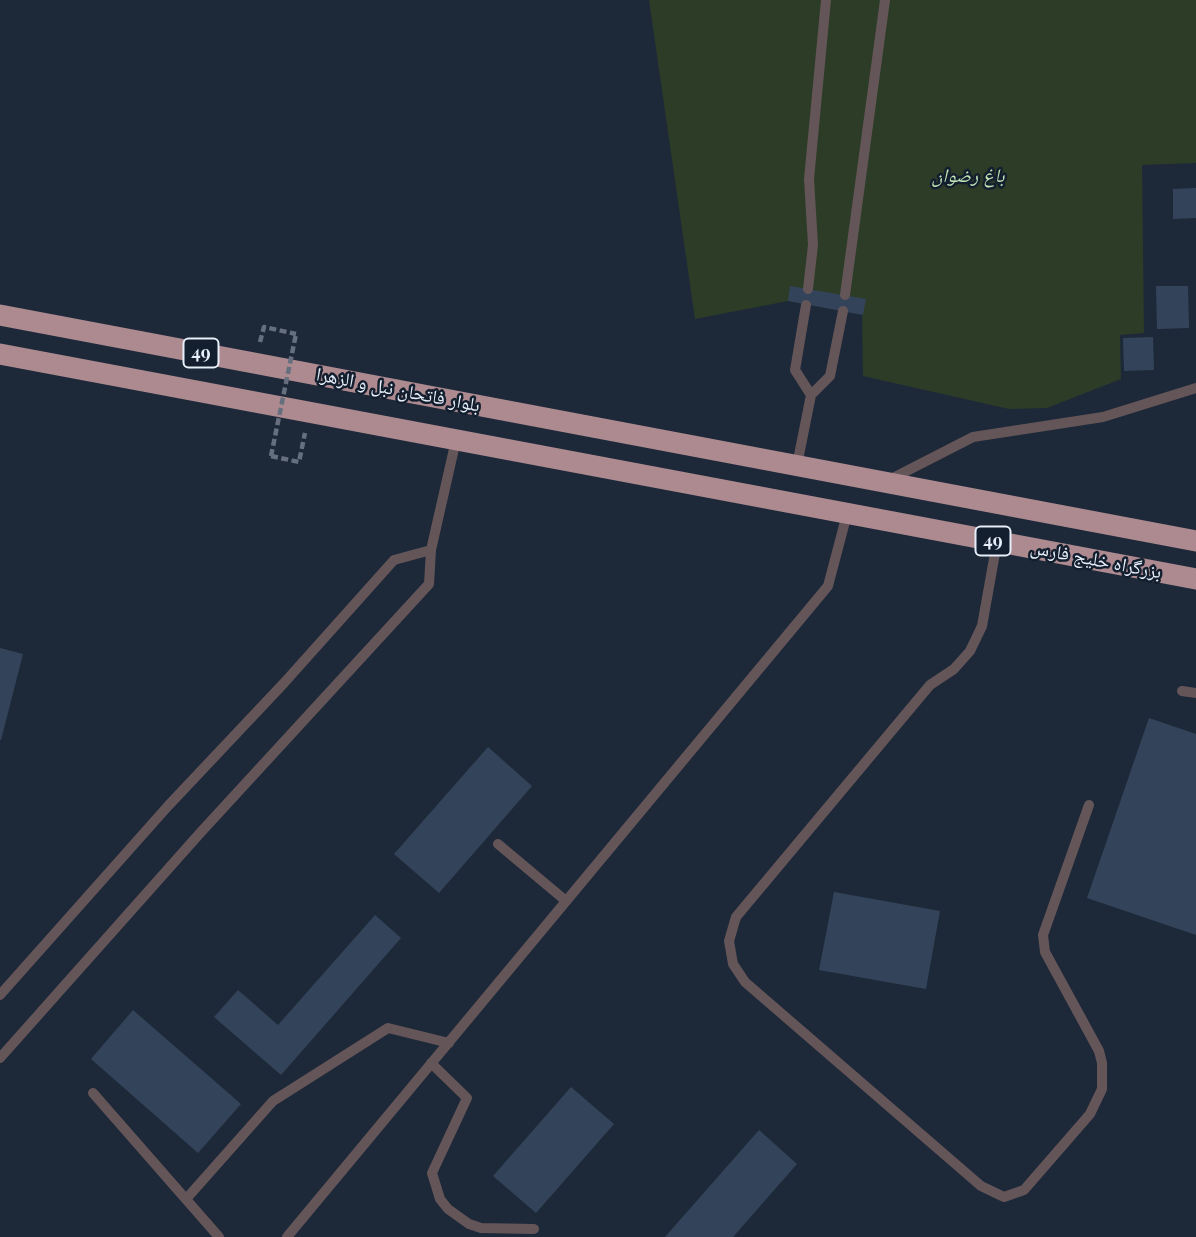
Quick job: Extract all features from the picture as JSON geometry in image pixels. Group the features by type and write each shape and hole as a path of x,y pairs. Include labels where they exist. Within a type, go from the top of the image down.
{"highway":[{"name":"بلوار فاتحان نبل و الزهرا","path":"0,315 797,465"},
{"name":"بلوار فاتحان نبل و الزهرا","path":"0,354 790,502"},
{"path":"393,428 401,391"},
{"path":"790,502 797,465"},
{"name":"بزرگراه خلیج فارس","path":"797,465 1196,541"},
{"name":"بزرگراه خلیج فارس","path":"790,502 1196,579"}],"lane":[{"path":"808,289 813,245 809,179 826,0"},
{"path":"845,295 885,0"},
{"path":"806,305 794,370 811,394"},
{"path":"797,465 811,394 830,376 843,311"},
{"path":"885,482 973,437 1103,417 1196,388"},
{"path":"0,1058 201,832 429,584 430,550 456,440"},
{"path":"287,1237 828,586 847,513"},
{"path":"997,542 982,626 971,650 954,668 930,685 736,917 729,941 733,964 744,982 981,1186 1004,1197 1024,1190 1090,1114 1102,1089 1099,1051 1045,952 1043,935 1088,805"},
{"path":"0,995 168,806 284,683 394,560 430,550"},
{"path":"1182,691 1196,693"},
{"path":"498,844 566,901"},
{"path":"187,1198 273,1101 388,1028 449,1043"},
{"path":"431,1063 467,1098 432,1173 440,1199 469,1224 481,1228 534,1229"},
{"path":"93,1093 219,1237"}],"path":[{"path":"264,327 296,334 271,456 299,462 310,412"}],"green space":[{"name":"باغ رضوان","path":"649,0 1196,0 1196,163 1142,165 1144,333 1120,335 1121,379 1047,408 1009,409 863,376 862,314 788,301 695,319"}],"building":[{"path":"1196,188 1196,218 1173,219 1173,189"},
{"path":"790,286 866,299 863,315 788,301"},
{"path":"1156,286 1188,286 1189,328 1157,329"},
{"path":"1153,337 1154,370 1124,371 1123,338"},
{"path":"0,648 23,654 1,740 0,740"},
{"path":"1149,718 1196,734 1196,935 1087,898"},
{"path":"488,747 532,786 439,893 394,854"},
{"path":"834,892 940,911 926,989 819,970"},
{"path":"375,915 401,938 281,1075 214,1017 238,990 278,1025"},
{"path":"133,1010 241,1104 198,1153 91,1059"},
{"path":"571,1087 614,1124 536,1213 493,1176"},
{"path":"759,1130 797,1164 733,1237 665,1237"}]}
